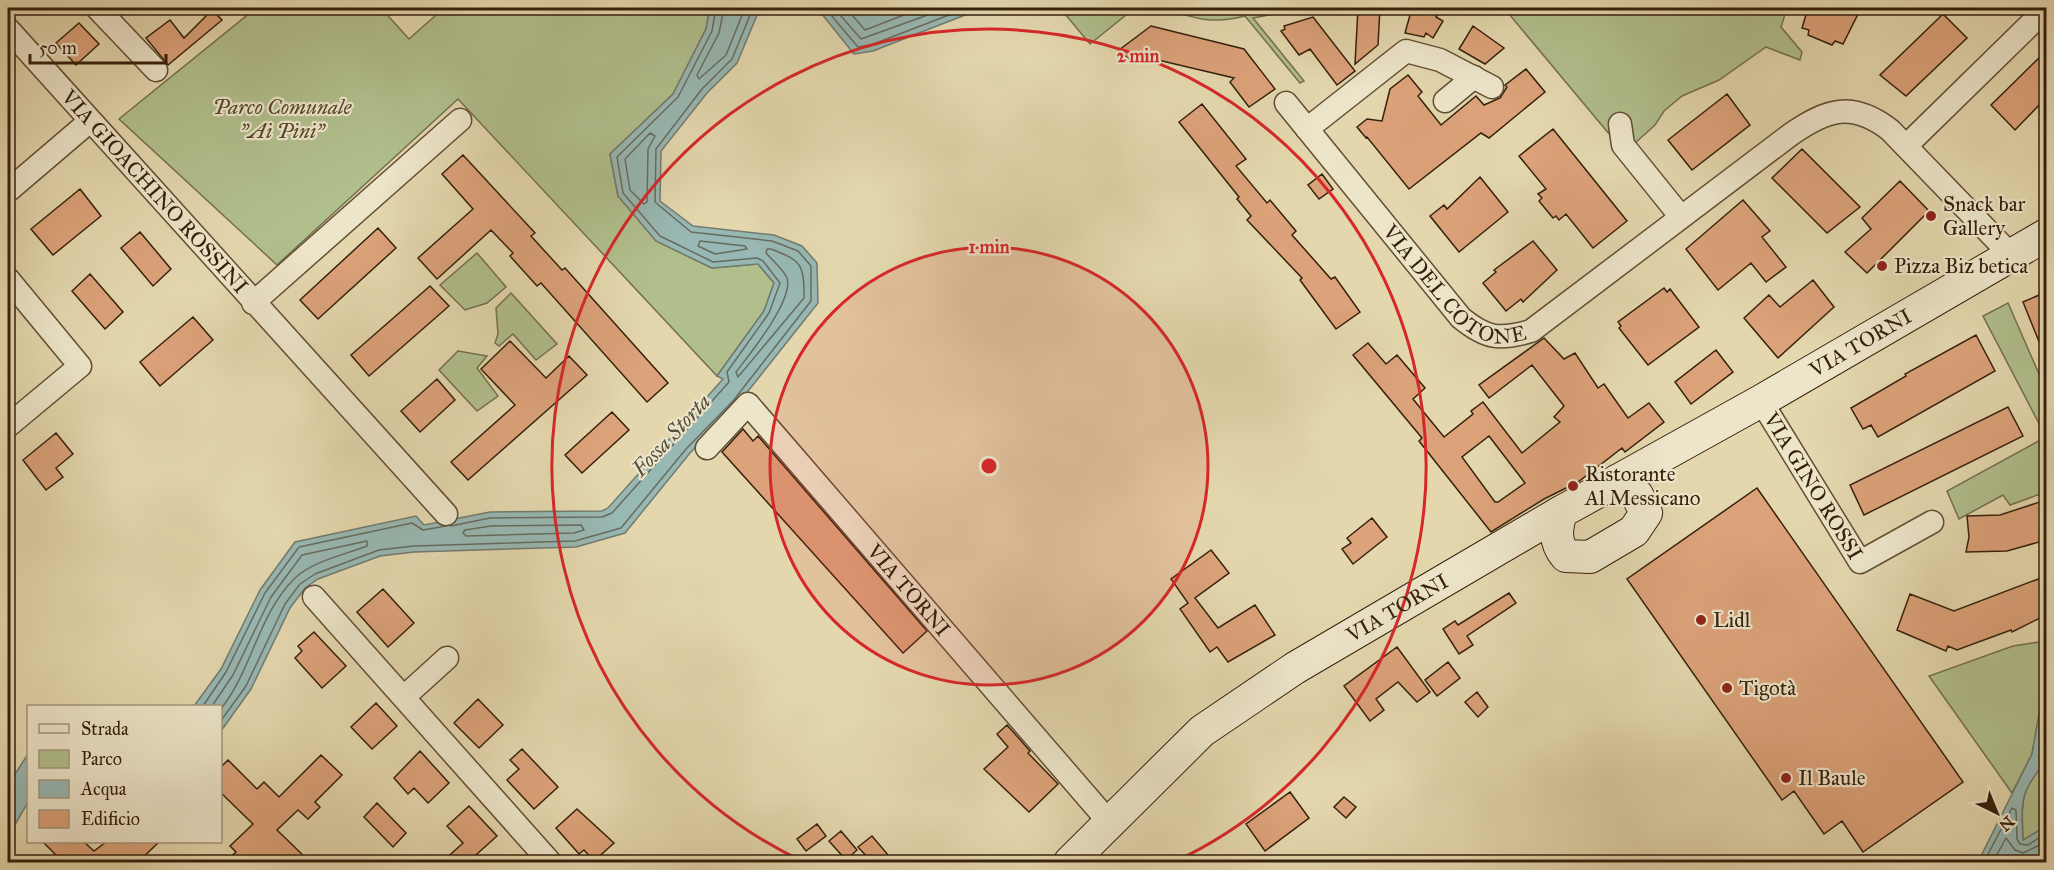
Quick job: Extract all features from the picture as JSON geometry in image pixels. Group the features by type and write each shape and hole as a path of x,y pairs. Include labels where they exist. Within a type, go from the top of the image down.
{"main road":[{"name":"VIA TORNI","path":"1070,862 1202,731 1295,668 2046,236"},
{"name":"VIA TORNI","path":"1492,555 1564,554 1590,557 1634,531 1646,513 1656,480 1674,450"},
{"path":"1617,481 1637,495 1646,513"},
{"path":"1561,513 1556,529 1558,543 1564,554"}],"street":[{"path":"97,8 156,70"},
{"path":"1906,146 2046,9"},
{"name":"VIA GIOACHINO ROSSINI","path":"8,29 253,303 446,514"},
{"path":"1307,129 1406,51 1440,60 1483,82 1445,101"},
{"name":"VIA DEL COTONE","path":"1286,103 1461,318 1480,333 1508,338 1531,331 1790,135 1821,116 1843,111 1867,115 1884,126 2011,255"},
{"name":"VIA GIOACHINO ROSSINI","path":"253,303 460,120"},
{"path":"8,191 90,121"},
{"path":"1620,124 1623,145 1682,217"},
{"path":"8,279 80,366 8,426"},
{"name":"VIA GINO ROSSI","path":"1761,401 1860,562 1932,522"},
{"name":"VIA TORNI","path":"707,448 748,404 1109,822"},
{"path":"315,597 550,862"},
{"path":"404,697 447,658"}],"green space":[{"name":"Parco Comunale \"Ai Pini\"","path":"256,8 381,8 409,39 444,8 710,8 706,29 673,94 610,154 618,196 656,241 712,268 758,264 774,283 764,311 717,376 458,99 277,265 119,119"},
{"path":"1060,8 1156,8 1131,11 1090,44"},
{"path":"1162,8 1306,8 1253,18 1304,81 1300,83 1245,16 1213,20"},
{"path":"1504,8 1787,8 1781,27 1802,52 1800,60 1766,47 1719,80 1682,96 1664,111 1655,125 1634,144 1615,141"},
{"path":"477,253 506,287 487,303 465,310 440,285"},
{"path":"511,293 557,344 536,360 513,334 499,346 495,343 498,334 496,308"},
{"path":"2008,303 2046,390 2046,437 1983,316"},
{"path":"458,351 487,356 477,368 498,396 477,411 439,370"},
{"path":"2046,437 2046,492 2010,505 2003,495 1959,519 1947,491"},
{"path":"2046,641 2046,696 2040,709 2032,754 2012,793 1929,676 2013,646"},
{"path":"2046,761 2046,826 2023,841 2024,798 2031,781"}],"water":[{"path":"710,8 760,8 737,63 707,93 661,151 660,201 693,226 774,235 802,246 817,263 818,303 737,405 690,453 625,533 576,547 414,552 380,556 318,579 305,588 290,608 251,689 222,730 222,705 195,705 221,669 260,590 295,542 416,516 424,525 490,512 602,511 608,508 723,379 717,376 764,311 774,283 758,264 712,268 656,241 618,196 610,154 673,94 706,29"},
{"path":"817,8 983,8 873,51 854,54"},
{"path":"2046,696 2046,761 2027,789 2022,815 2023,840 2046,826 2046,862 1978,862 2032,754 2040,709"},
{"path":"27,756 27,804 8,837 8,785"}],"building":[{"path":"1358,8 1380,8 1378,45 1355,64"},
{"path":"1412,8 1438,15 1436,17 1443,21 1433,38 1426,33 1424,37 1405,33"},
{"path":"1808,8 1861,8 1843,44 1835,41 1832,45 1808,35 1809,30 1802,28"},
{"path":"212,10 222,20 168,65 146,38 170,20 184,38"},
{"path":"1943,14 1967,38 1906,96 1880,75"},
{"path":"1313,17 1355,71 1337,85 1310,49 1299,55 1281,31 1285,29 1284,26"},
{"path":"79,23 99,44 76,65 56,43"},
{"path":"1151,26 1244,49 1275,89 1249,107 1230,82 1234,78 1158,60 1131,61 1119,50"},
{"path":"1473,26 1504,48 1485,64 1459,49"},
{"path":"2046,51 2046,98 2015,130 1991,105"},
{"path":"1526,69 1545,92 1489,138 1481,133 1409,189 1357,127 1367,119 1382,121 1390,89 1408,75 1422,92 1418,96 1441,125 1476,96 1484,105 1500,98 1507,87 1505,85"},
{"path":"1727,94 1750,125 1692,170 1668,140"},
{"path":"1202,104 1246,159 1236,166 1267,203 1270,200 1296,231 1292,235 1331,279 1335,277 1360,312 1336,329 1300,280 1302,278 1247,220 1251,216 1237,199 1239,197 1179,122"},
{"path":"1553,129 1627,221 1593,248 1566,214 1559,220 1556,216 1553,218 1539,201 1542,198 1538,194 1546,189 1519,156"},
{"path":"1802,149 1860,207 1827,233 1772,178"},
{"path":"463,155 535,233 531,236 562,270 565,268 668,383 647,402 541,283 537,286 510,256 513,253 491,230 437,279 418,258 473,209 442,174"},
{"path":"1322,174 1333,189 1319,199 1308,185"},
{"path":"1480,177 1508,212 1459,252 1430,216 1444,205 1447,209"},
{"path":"1900,181 1929,211 1867,273 1845,252 1871,229 1862,218"},
{"path":"80,189 101,216 53,255 31,229"},
{"path":"1743,200 1770,231 1762,237 1786,267 1766,282 1751,263 1718,290 1686,249"},
{"path":"378,228 396,248 318,319 300,300"},
{"path":"140,232 171,269 153,286 121,248"},
{"path":"1533,241 1557,270 1523,302 1521,299 1506,311 1483,283 1496,272 1494,270"},
{"path":"90,274 123,312 105,329 72,291"},
{"path":"1813,280 1834,307 1778,358 1744,318 1769,295 1780,307"},
{"path":"430,286 449,306 369,376 351,355"},
{"path":"1664,288 1667,292 1670,289 1699,327 1648,365 1619,328 1621,326 1618,322"},
{"path":"2046,292 2046,359 2023,302"},
{"path":"193,317 213,340 160,386 140,362"},
{"path":"1976,335 1995,371 1878,437 1871,425 1863,429 1851,408 1906,376 1905,374"},
{"path":"1544,338 1564,359 1575,353 1598,388 1604,384 1628,418 1649,403 1664,422 1625,452 1622,448 1578,482 1544,499 1491,532 1419,441 1422,438 1353,355 1368,343 1386,364 1397,355 1425,388 1413,399 1444,437 1473,414 1471,411 1483,402 1522,453 1560,422 1554,417 1564,406 1532,365 1489,398 1479,385","holes":["1489,436 1525,483 1495,502 1462,457"]},
{"path":"510,341 546,378 569,356 587,375 468,480 451,462 515,405 481,369"},
{"path":"1716,350 1733,372 1691,404 1675,382"},
{"path":"437,379 455,400 420,432 401,411"},
{"path":"2008,407 2023,436 1864,515 1850,485"},
{"path":"612,412 629,430 582,473 565,455"},
{"path":"743,429 753,441 758,436 927,631 903,653 722,452"},
{"path":"56,433 73,454 56,468 63,477 46,490 23,460"},
{"path":"1757,488 1963,782 1863,852 1842,821 1824,834 1794,791 1782,800 1627,579"},
{"path":"2046,500 2046,540 2007,551 1966,552 1969,537 1967,516 2000,515"},
{"path":"1372,518 1387,537 1353,564 1342,549 1351,543 1347,538"},
{"path":"1211,550 1229,573 1195,598 1218,628 1255,605 1275,635 1228,662 1217,647 1210,652 1180,609 1188,603 1171,579"},
{"path":"2046,576 2046,615 2012,632 2011,630 1957,650 1948,646 1946,651 1897,630 1910,594 1954,611"},
{"path":"383,589 414,623 388,647 357,612"},
{"path":"1509,593 1516,603 1467,636 1473,645 1459,654 1443,629 1455,621 1458,625"},
{"path":"314,632 346,666 322,688 295,658 302,651 298,646"},
{"path":"1397,647 1430,692 1417,702 1398,682 1376,699 1384,710 1370,721 1344,686"},
{"path":"1448,662 1460,678 1437,696 1425,680"},
{"path":"1477,692 1488,707 1478,717 1465,702"},
{"path":"478,699 503,725 479,748 454,723"},
{"path":"376,703 397,726 372,749 351,727"},
{"path":"1007,725 1030,751 1028,753 1058,784 1029,812 984,769 1008,747 997,734"},
{"path":"522,749 558,787 534,809 507,780 519,769 510,760"},
{"path":"420,751 449,783 428,803 414,788 408,794 394,778"},
{"path":"321,755 342,775 315,802 320,807 308,819 298,810 277,830 310,862 225,862 236,852 230,846 253,824 222,794 222,766 228,760 257,789 264,782 279,797"},
{"path":"1290,792 1309,818 1265,851 1246,824"},
{"path":"1344,797 1356,807 1346,818 1334,807"},
{"path":"377,803 406,833 393,847 364,817"},
{"path":"469,806 497,836 468,862 442,862 463,843 447,826"},
{"path":"577,809 614,843 594,861 584,850 579,854 556,828"},
{"path":"817,824 826,836 806,851 797,839"},
{"path":"841,831 857,850 846,860 829,841"},
{"path":"872,836 894,862 872,862 858,847"},
{"path":"44,843 85,843 94,851 105,843 158,843 138,862 63,862"}],"place":[{"name":"Snack bar Gallery","path":"1931,216"},
{"name":"Pizza Biz betica","path":"1882,266"},
{"name":"Ristorante Al Messicano","path":"1573,486"},
{"name":"Lidl","path":"1701,620"},
{"name":"Tigotà","path":"1727,688"},
{"name":"Il Baule","path":"1786,778"}],"water label":[{"name":"Fossa Storta","path":"671,435"}]}
